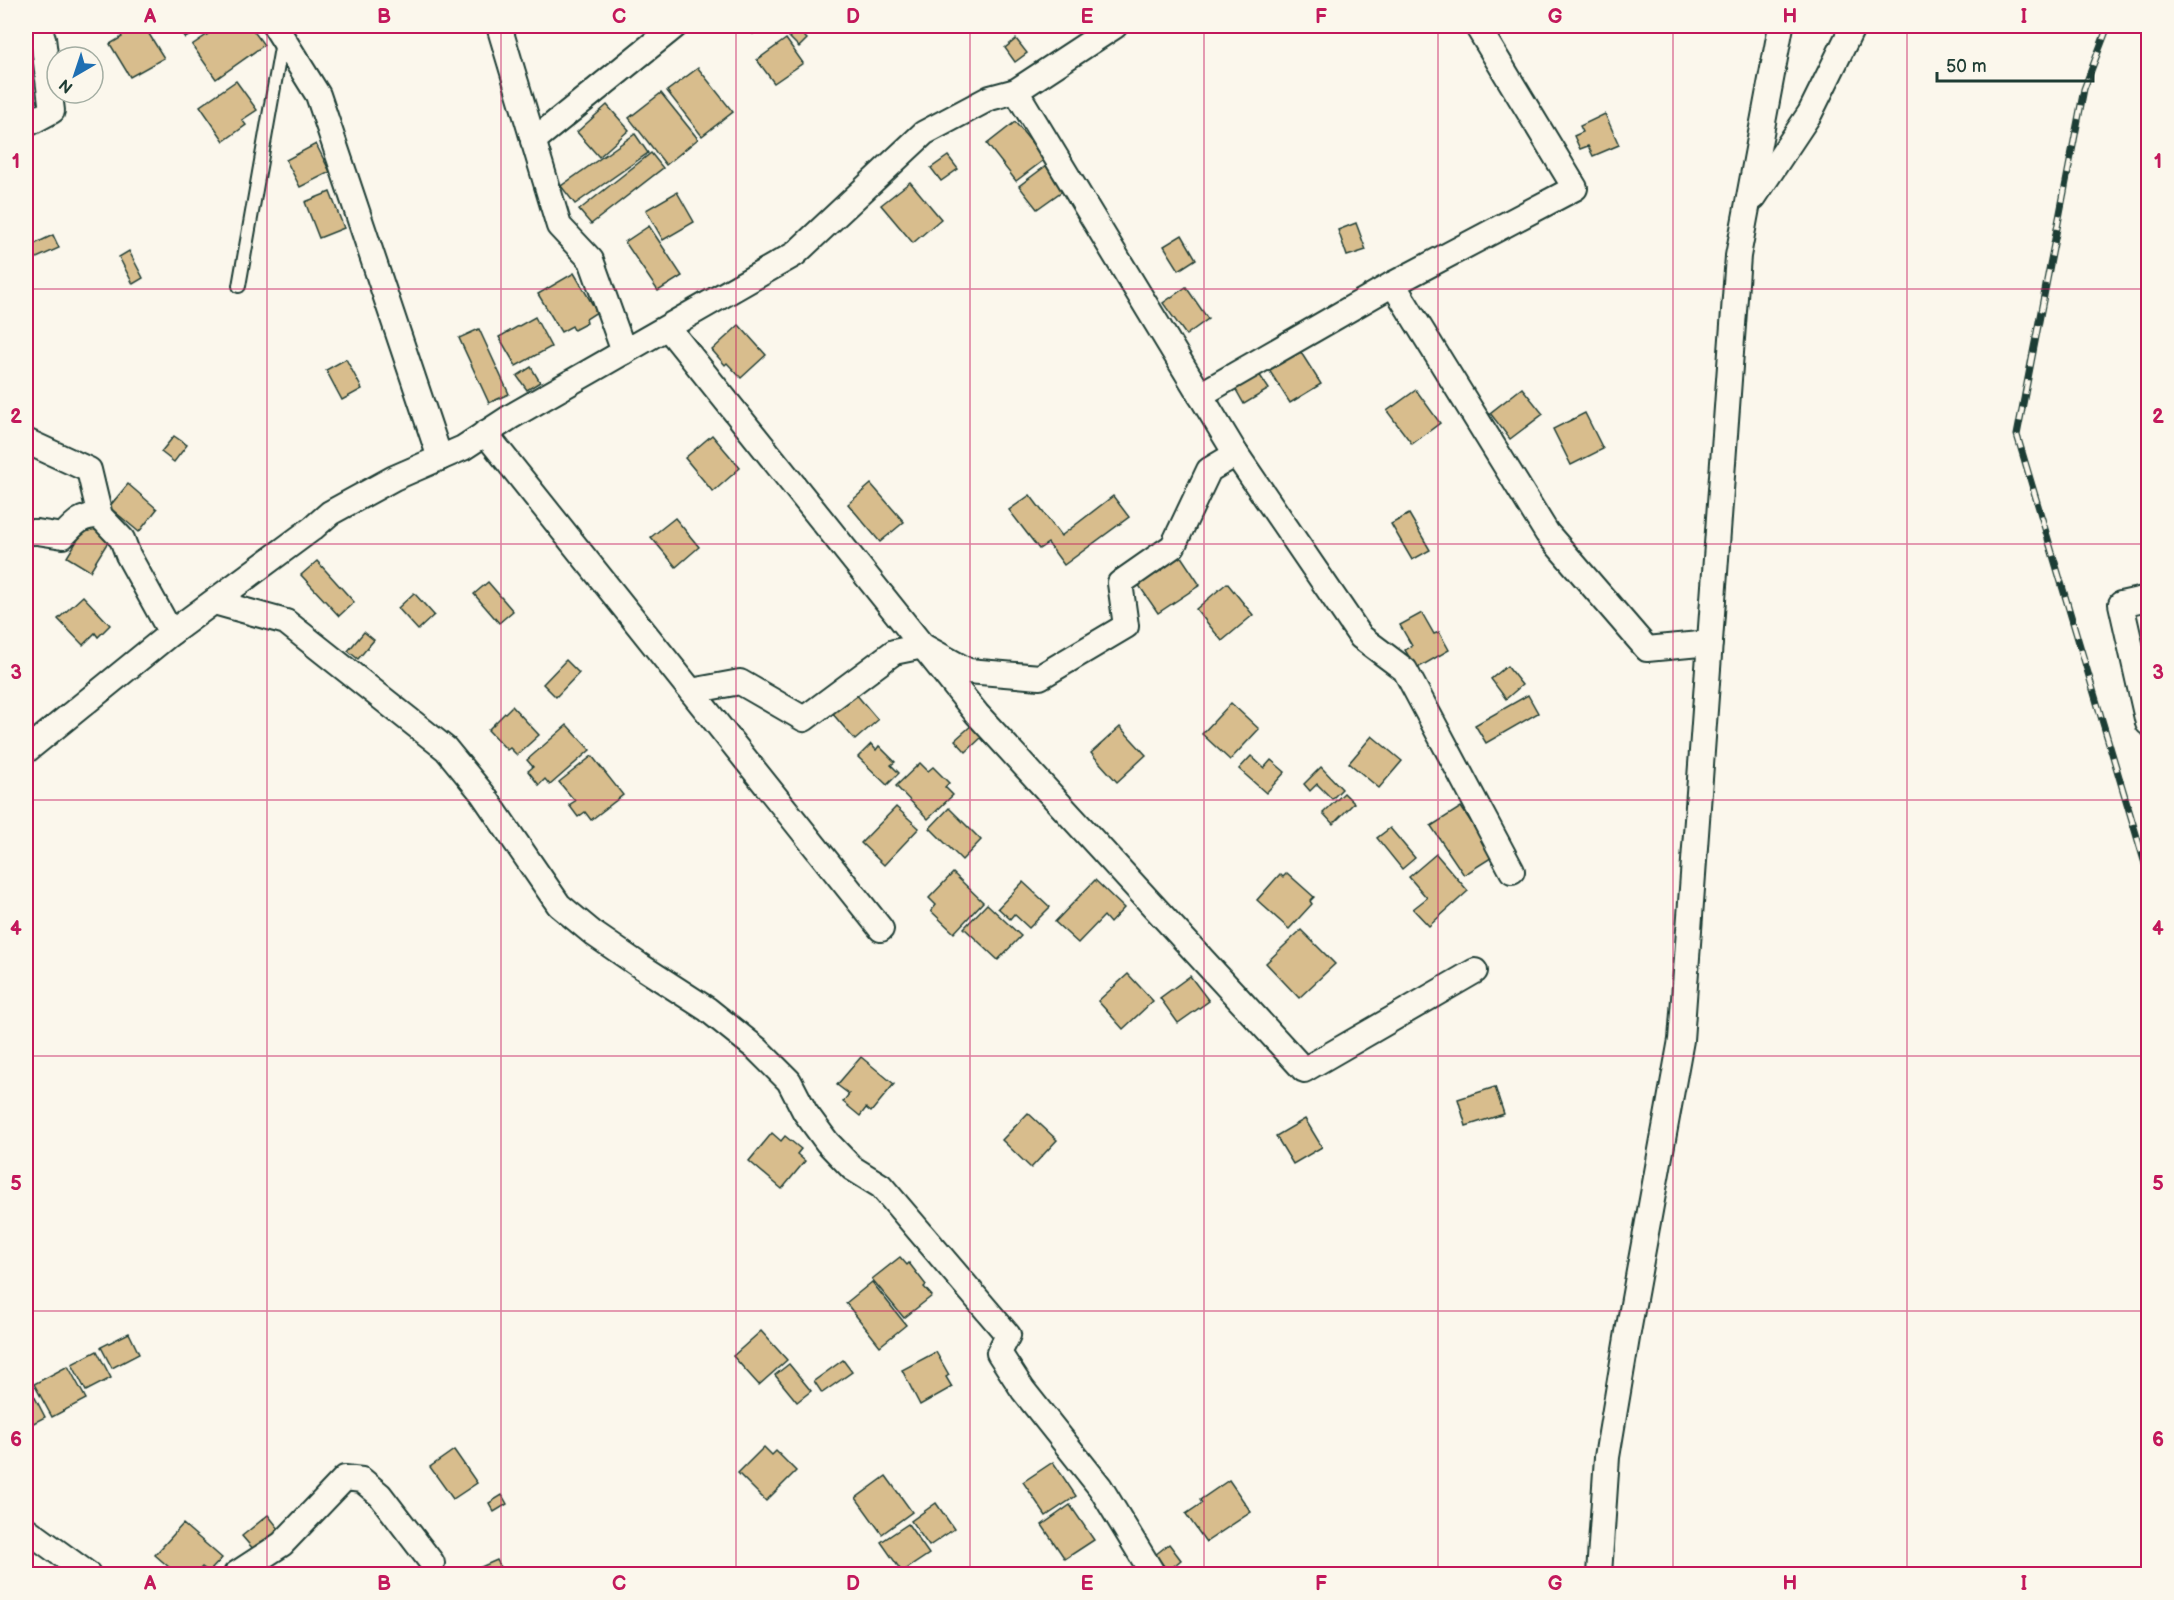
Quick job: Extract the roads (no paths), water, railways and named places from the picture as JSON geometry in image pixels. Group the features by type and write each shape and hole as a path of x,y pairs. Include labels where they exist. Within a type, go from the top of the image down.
{"street":[{"path":"26,125 52,111 43,38 34,26"},
{"path":"499,26 558,226 591,260 624,352"},
{"path":"533,141 675,26"},
{"path":"26,752 171,633 330,513 394,478 463,448 485,433 795,254 924,133 990,98 1016,91 1115,26"},
{"path":"1200,394 1393,284 1575,188 1477,26"},
{"path":"1599,1575 1608,1457 1628,1332 1681,1040 1738,256 1781,26"},
{"path":"1748,206 1810,113 1853,26"},
{"path":"278,32 318,95 440,458"},
{"path":"1016,91 1236,454 1361,637 1405,670 1512,871"},
{"path":"1393,284 1547,533 1647,649 1710,643"},
{"path":"668,328 977,714 1304,1070 1475,971"},
{"path":"485,433 881,929"},
{"path":"26,441 89,470 100,516 122,539 128,555 171,633"},
{"path":"691,690 740,682 804,719 894,652 923,646 968,671 1040,677 1126,626 1120,583 1173,546 1209,470 1236,454"},
{"path":"26,532 63,536 74,524 88,516 100,516"},
{"path":"2148,598 2121,604 2148,723"},
{"path":"214,602 286,622 446,749 482,794 559,905 630,959 707,1009 757,1049 789,1081 805,1112 828,1142 852,1168 881,1186 1008,1335 999,1353 1023,1390 1100,1487 1153,1575"},
{"path":"236,1575 282,1544 345,1478 362,1480 380,1495 432,1563"},
{"path":"26,1529 88,1575"}],"lane":[{"path":"239,286 278,32"}],"railway":[{"path":"2108,26 2084,89 2017,435 2148,874"}]}
